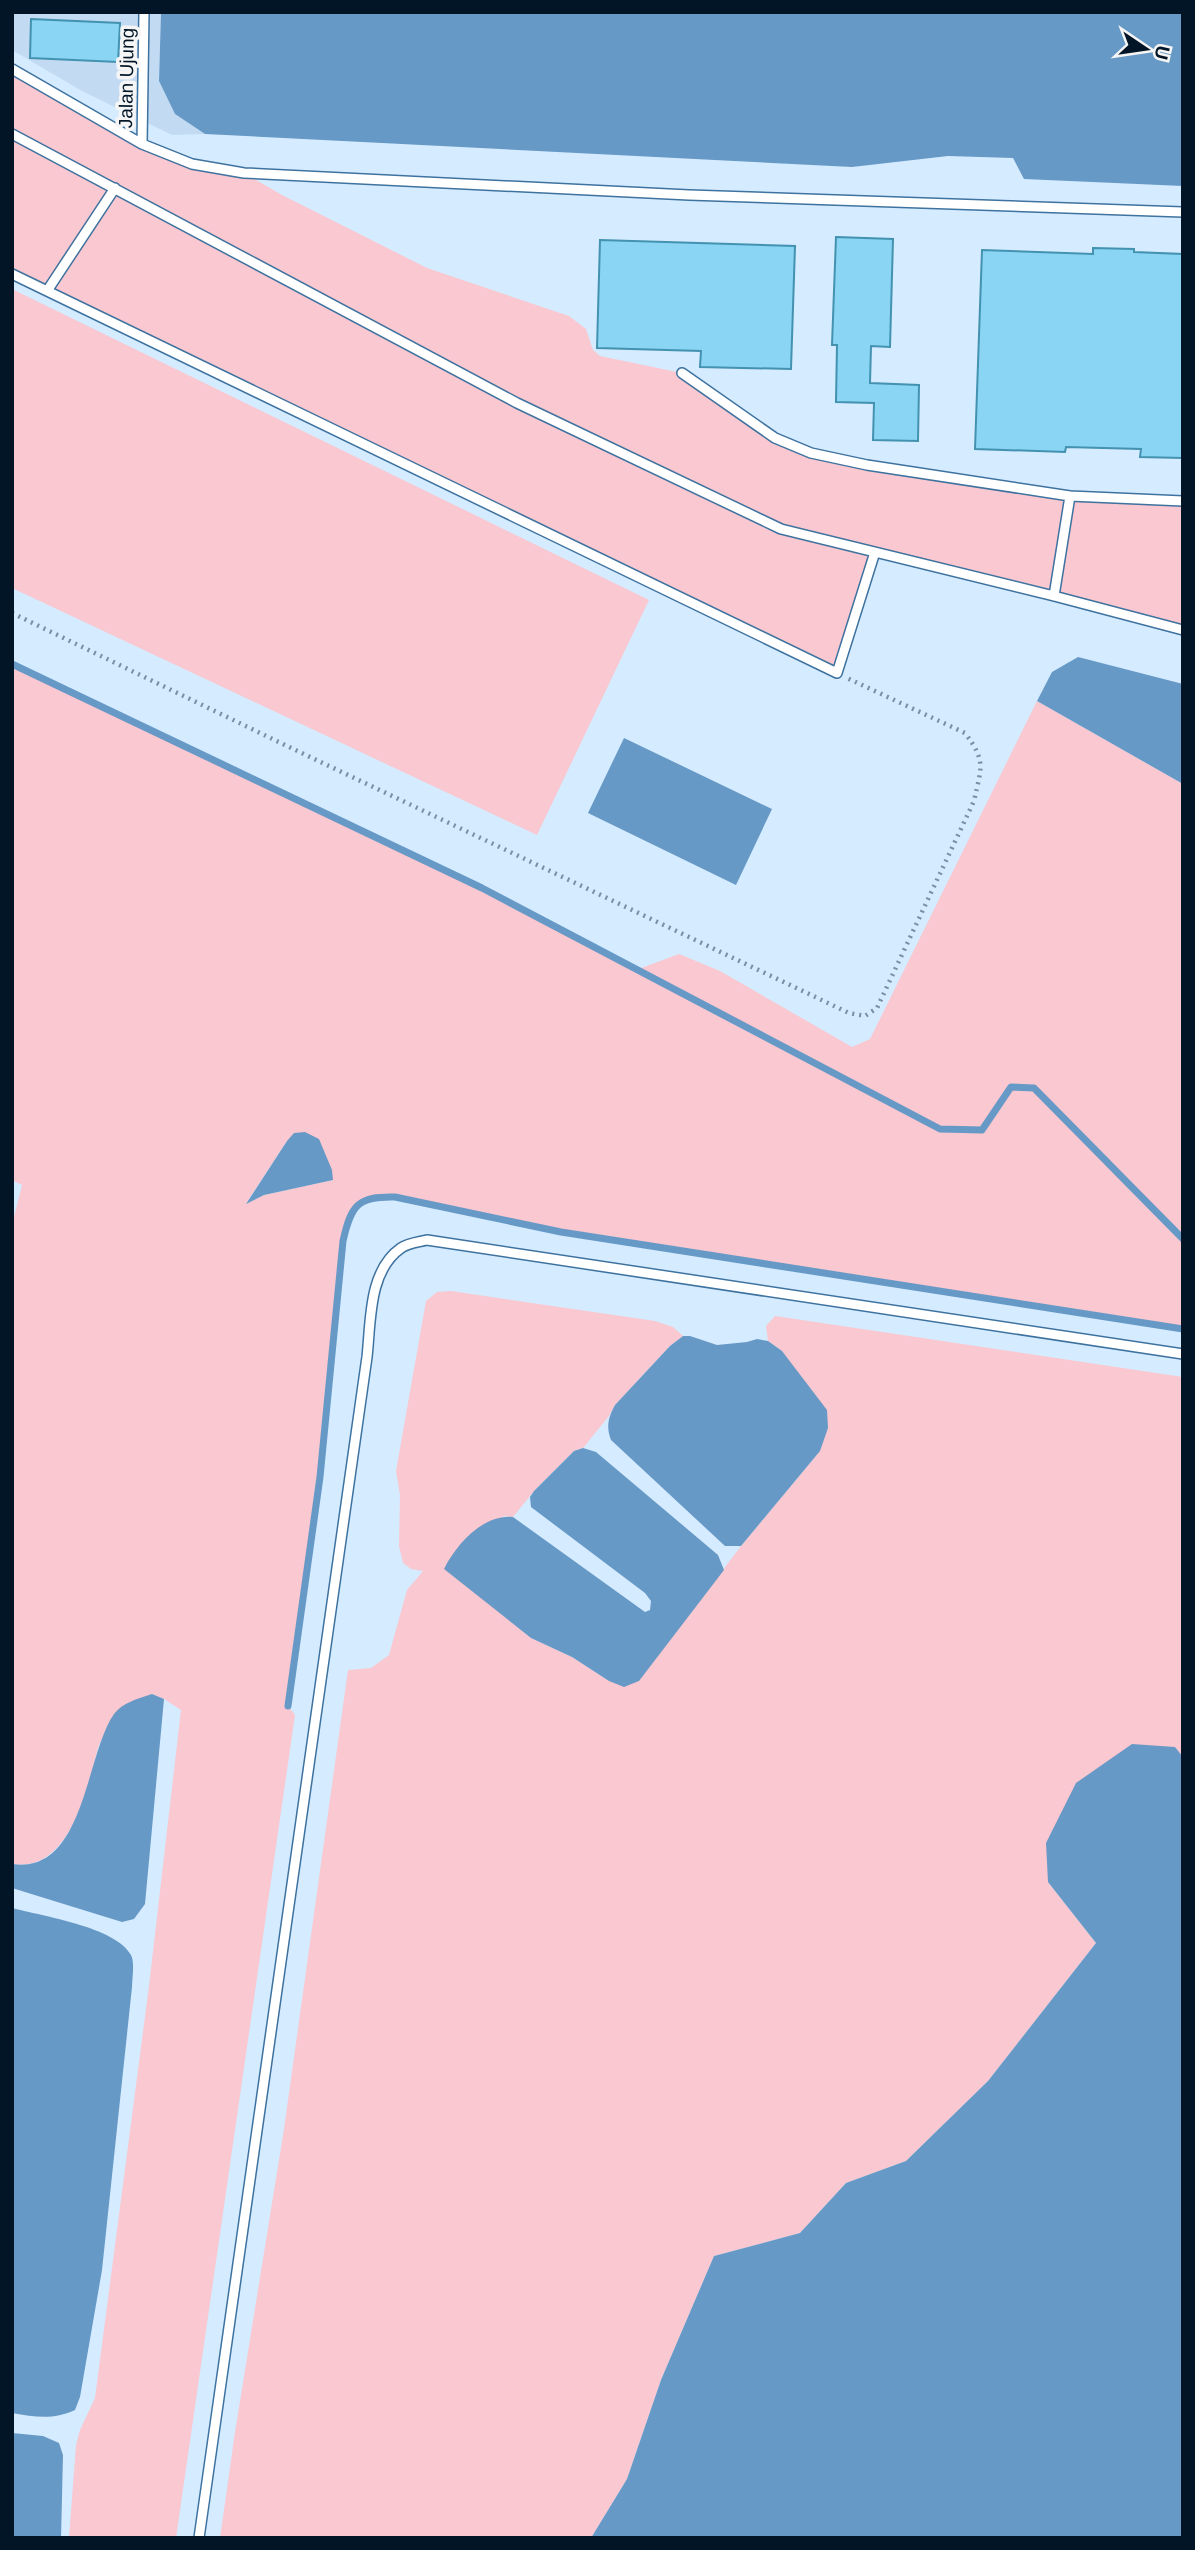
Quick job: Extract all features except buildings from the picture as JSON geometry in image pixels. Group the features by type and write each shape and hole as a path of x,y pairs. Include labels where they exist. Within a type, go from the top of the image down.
{"lane":[{"name":"Jalan Ujung","path":"142,144 144,12"},
{"path":"12,69 142,144 192,164 244,173 689,195 1183,212"},
{"path":"12,134 517,403 781,528 1183,630"},
{"path":"47,291 115,188"},
{"path":"12,274 837,673 875,552"},
{"path":"681,373 775,438 810,453 867,465 1070,496 1183,501"},
{"path":"1054,596 1070,496"},
{"path":"199,2538 374,1293 387,1260 403,1246 427,1240 1183,1354"}],"path":[{"path":"12,612 849,1013 865,1016 877,1008 974,801 982,765 974,745 965,733 837,673"}],"shaded area":[{"path":"12,12 161,12 159,81 175,114 205,134 172,135 82,91 12,50"},
{"path":"12,70 142,144 192,164 244,173 427,268 569,316 586,329 593,350 600,356 682,373 775,438 811,453 1070,496 1183,501 1183,630 875,552 837,673 12,274"},
{"path":"12,289 649,600 537,835 12,588"},
{"path":"12,664 482,888 636,970 679,954 720,971 852,1047 870,1039 1037,701 1183,784 1183,1329 561,1232 395,1197 372,1198 358,1205 353,1211 343,1241 320,1477 288,1706 295,1715 176,2538 69,2538 76,2445 95,2398 149,1986 181,1710 152,1694 117,1724 99,1745 82,1804 67,1835 44,1858 29,1864 12,1864 12,1225 22,1185 12,1180","holes":["287,1141 333,1180 264,1195 247,1202"]},
{"path":"451,1291 655,1321 673,1327 683,1336 670,1346 615,1405 583,1448 574,1451 534,1491 513,1517 504,1516 445,1568 531,1638 572,1657 609,1681 639,1680 741,1546 820,1451 782,1351 768,1341 766,1326 775,1316 1183,1377 1183,1757 1175,1747 1048,1882 1096,1943 988,2081 906,2161 846,2183 800,2233 714,2256 661,2380 627,2479 591,2538 220,2538 284,2129 348,1670 371,1668 389,1655 407,1590 423,1571 411,1569 403,1563 399,1546 400,1495 396,1471 426,1301 437,1292"}],"water":[{"path":"161,12 1183,12 1183,186 1024,179 1013,158 948,156 852,167 205,134 175,114 159,81"},
{"path":"1078,657 1183,684 1183,784 1037,701 1052,672"},
{"path":"624,738 772,809 736,885 588,813"},
{"path":"305,1132 319,1139 332,1170 333,1180 264,1195 246,1204 287,1141 294,1133"},
{"path":"683,1336 717,1345 757,1339 768,1341 782,1351 827,1410 828,1428 820,1451 741,1546 725,1546 611,1440 609,1435 608,1422 615,1405 670,1346"},
{"path":"583,1448 596,1452 718,1555 724,1570 639,1681 624,1687 609,1681 572,1657 531,1638 444,1569 456,1549 482,1525 502,1517 513,1517 645,1612 650,1610 651,1601 645,1593 531,1507 530,1497 534,1491 574,1451"},
{"path":"152,1694 164,1699 145,1904 134,1919 122,1922 12,1888 12,1864 36,1862 55,1851 69,1832 80,1808 104,1733 114,1714 126,1704"},
{"path":"1132,1744 1175,1747 1183,1757 1183,2538 591,2538 627,2479 661,2380 714,2256 800,2233 846,2183 906,2161 988,2081 1096,1943 1048,1882 1046,1843 1076,1783"},
{"path":"12,1908 95,1930 123,1945 133,1962 102,2270 80,2397 75,2410 52,2416 12,2413"},
{"path":"12,2433 43,2436 59,2443 63,2455 61,2538 12,2538"}],"waterway":[{"path":"12,664 482,888 940,1129 982,1130 1011,1087 1034,1088 1183,1239"},
{"path":"288,1706 320,1477 343,1241 353,1211 364,1201 395,1197 561,1232 1183,1329"}]}
